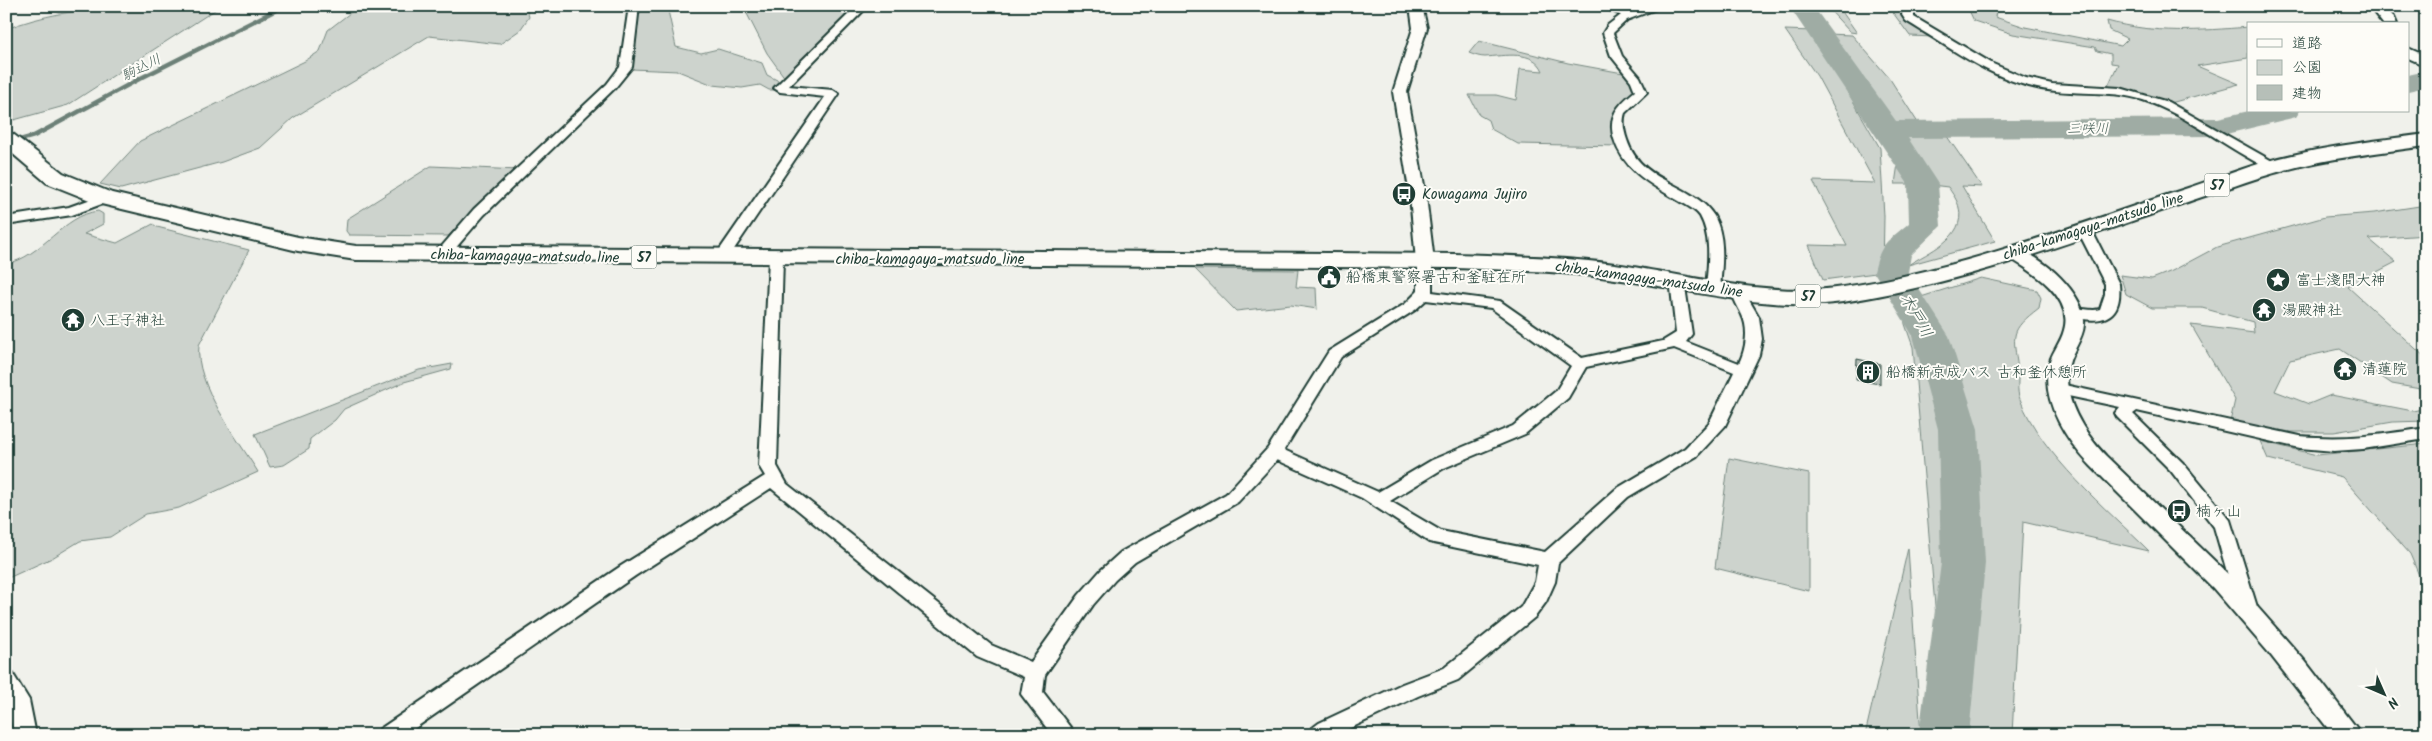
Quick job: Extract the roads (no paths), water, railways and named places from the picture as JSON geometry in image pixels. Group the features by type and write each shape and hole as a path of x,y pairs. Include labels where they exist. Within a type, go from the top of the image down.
{"main road":[{"name":"chiba-kamagaya-matsudo line","path":"14,145 54,178 105,198 298,244 356,253 721,258 1426,261 1553,265 1677,280 1740,292 1820,296 1876,289 2014,253 2274,166 2343,152 2426,140"}],"street":[{"path":"442,255 480,212 611,86 626,67 634,6"},
{"path":"721,258 833,94 780,88 862,6"},
{"path":"1065,735 1032,694 1035,673 1086,600 1122,563 1148,545 1198,520 1232,498 1274,452 1335,354 1410,307 1425,291 1426,261 1418,196 1400,92 1420,28 1416,6"},
{"path":"1604,6 1631,15"},
{"path":"1659,6 1631,15 1611,27 1608,33 1614,51 1622,64 1640,82 1641,92 1622,109 1618,117 1618,128 1623,146 1632,162 1702,208 1708,216 1716,242 1713,288"},
{"path":"1909,6 1907,15 1910,19 2010,77 2040,85 2124,92 2167,106 2274,166"},
{"path":"2375,6 2390,22"},
{"path":"2410,53 2426,62"},
{"path":"6,221 72,211 105,198"},
{"path":"2074,313 2096,316 2107,312 2113,294 2107,273 2084,229"},
{"path":"2014,253 2031,263 2053,282 2070,302 2074,313 2075,325 2071,339 2062,354 2058,369 2060,389 2072,427 2095,457 2202,561 2249,612 2349,735"},
{"path":"776,258 768,466 780,488 984,651 1035,673"},
{"path":"1378,500 1438,464 1519,430 1562,394 1579,364 1674,343 1684,334 1677,280"},
{"path":"1319,735 1327,729 1410,690 1451,674 1528,612 1536,602 1545,582 1549,560 1622,493 1691,452 1710,434 1722,417 1750,355 1754,339 1753,324 1741,300 1740,292"},
{"path":"1422,295 1498,305 1579,364"},
{"path":"1674,343 1743,370"},
{"path":"2060,389 2300,442 2334,445 2363,443 2426,433"},
{"path":"2136,405 2123,413 2176,467 2223,526 2249,612"},
{"path":"1274,452 1368,494 1384,506 1436,537 1549,560"},
{"path":"388,735 591,594 682,534 775,478"},
{"path":"6,680 18,700 25,735"}],"waterway":[{"name":"駒込川","path":"13,142 34,136 141,78 284,6"},
{"name":"木戸川","path":"1801,6 1888,130"},
{"name":"三咲川","path":"2410,83 2426,79"},
{"name":"三咲川","path":"1888,130 2218,127 2282,112"},
{"name":"木戸川","path":"1888,130 1923,184 1925,226 1895,252 1891,272 1931,336 1958,429 1963,563 1944,735"}],"place":[{"name":"Kowagama Jujiro","path":"1404,194"},
{"name":"船橋東警察署古和釜駐在所","path":"1329,277"},
{"name":"富士淺間大神","path":"2278,280"},
{"name":"湯殿神社","path":"2264,310"},
{"name":"八王子神社","path":"73,320"},
{"name":"清蓮院","path":"2345,369"},
{"name":"船橋新京成バス 古和釜休憩所","path":"1868,372"},
{"name":"楠ヶ山","path":"2179,511"}]}
